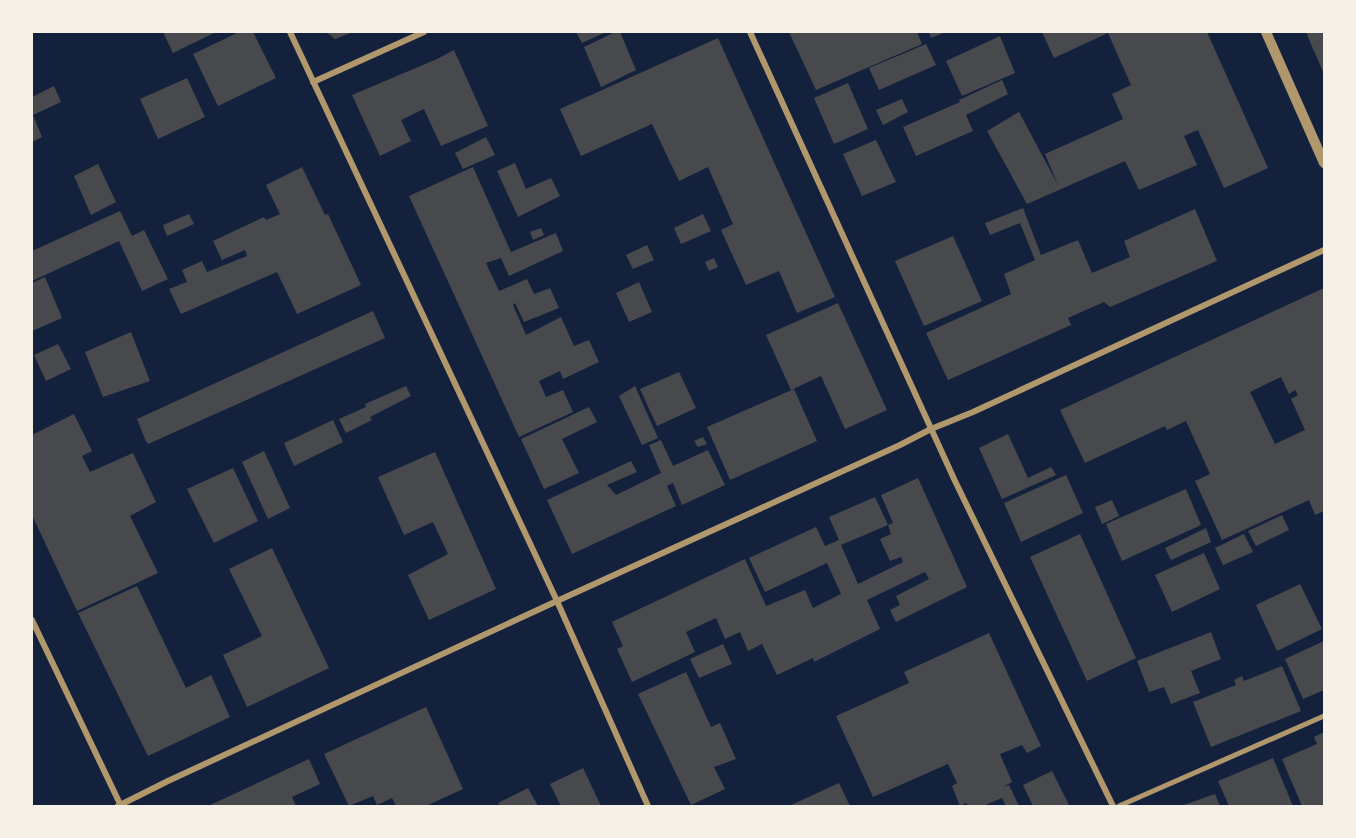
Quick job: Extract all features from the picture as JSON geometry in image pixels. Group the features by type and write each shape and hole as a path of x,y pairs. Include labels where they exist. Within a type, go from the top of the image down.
{"street":[{"path":"290,32 556,601 648,807"},
{"path":"313,82 424,32"},
{"path":"750,32 931,429 1113,807"},
{"path":"1266,32 1324,163"},
{"path":"32,620 120,806 168,781 556,601 1324,250"},
{"path":"1119,807 1324,716"}],"building":[{"path":"163,32 216,32 173,53"},
{"path":"239,32 253,32 276,78 218,106 193,54"},
{"path":"326,32 353,32 335,39"},
{"path":"576,32 606,32 582,43"},
{"path":"615,32 620,32 636,70 601,87 584,47"},
{"path":"789,32 917,32 922,44 816,90"},
{"path":"929,32 946,32 931,38"},
{"path":"1042,32 1207,32 1268,168 1224,188 1198,130 1184,136 1197,165 1139,190 1125,161 1027,204 987,131 1019,112 1058,185 1045,154 1123,119 1112,94 1131,85 1108,33 1054,58"},
{"path":"1306,32 1324,32 1324,74 1311,44"},
{"path":"1000,36 1015,73 962,96 946,61"},
{"path":"718,38 835,297 797,313 779,271 746,285 721,230 733,224 708,167 679,181 652,124 581,156 560,109"},
{"path":"926,44 936,65 879,90 869,68"},
{"path":"454,50 488,126 441,146 424,109 401,120 411,141 380,156 352,95"},
{"path":"187,78 205,117 158,139 140,99"},
{"path":"1002,80 1008,94 966,115 973,131 916,156 903,127 960,102 959,100"},
{"path":"848,83 868,129 834,144 814,98"},
{"path":"54,86 61,102 33,115 42,137 32,142 32,97"},
{"path":"902,99 908,112 883,125 876,110"},
{"path":"486,137 495,155 463,169 455,153"},
{"path":"876,140 896,182 862,196 843,154"},
{"path":"515,163 526,189 551,178 560,196 518,217 497,171"},
{"path":"98,164 116,202 91,215 74,176"},
{"path":"302,167 325,215 328,214 361,285 297,314 277,272 181,314 169,289 187,282 182,270 202,261 207,272 247,256 245,250 222,260 213,241 264,217 266,220 280,214 266,185"},
{"path":"473,167 511,252 556,233 563,251 509,276 501,258 486,263 499,291 527,279 534,294 550,288 559,308 524,322 515,303 513,305 526,335 561,317 574,346 589,340 599,362 563,379 560,371 539,381 546,397 563,390 573,412 519,437 409,196"},
{"path":"1023,208 1041,255 1078,240 1092,273 1130,257 1124,241 1195,209 1217,261 1110,307 1104,302 1068,318 1071,325 948,380 926,333 1011,294 1004,274 1035,260 1020,223 990,235 985,223"},
{"path":"120,211 132,236 144,230 168,279 142,291 119,241 32,281 32,251"},
{"path":"189,214 194,224 167,236 163,225"},
{"path":"703,214 711,231 681,244 674,228"},
{"path":"541,228 544,235 533,240 530,232"},
{"path":"953,236 982,301 924,326 895,261"},
{"path":"647,245 654,260 633,269 626,255"},
{"path":"714,258 718,267 709,271 705,262"},
{"path":"45,277 62,318 32,331 32,283"},
{"path":"639,282 652,312 629,322 616,293"},
{"path":"1324,288 1324,511 1315,515 1309,500 1222,540 1195,481 1210,474 1186,421 1167,430 1165,426 1085,463 1060,410","holes":["1281,377 1289,394 1295,390 1298,395 1291,399 1305,430 1275,444 1250,392"]},
{"path":"838,303 887,410 845,429 821,376 791,390 766,335"},
{"path":"373,311 385,338 148,444 145,439 137,419"},
{"path":"131,332 150,381 103,397 85,352"},
{"path":"58,344 71,369 46,381 34,355"},
{"path":"679,372 696,408 657,426 640,389"},
{"path":"406,386 411,396 370,417 372,420 346,433 339,419 366,407 365,404"},
{"path":"635,386 658,438 642,445 619,396"},
{"path":"794,389 817,441 730,480 707,427"},
{"path":"589,407 597,422 562,439 579,473 544,489 521,439"},
{"path":"74,414 92,451 82,456 90,472 133,453 156,502 130,516 158,573 77,611 32,515 32,435"},
{"path":"333,420 343,442 294,466 284,443"},
{"path":"1008,434 1028,478 1051,467 1056,475 1002,499 979,448"},
{"path":"703,437 707,444 698,447 694,441"},
{"path":"661,440 673,466 708,450 725,485 682,505 673,483 667,486 676,506 572,554 547,500 631,461 637,472 607,485 616,495 661,473 649,445"},
{"path":"264,451 290,508 268,519 242,462"},
{"path":"435,452 496,589 429,620 408,575 448,554 433,522 404,535 378,477"},
{"path":"233,468 258,521 214,543 187,489"},
{"path":"1066,475 1083,513 1021,542 1004,503"},
{"path":"918,478 967,587 896,622 890,610 900,605 896,596 929,579 925,572 867,600 880,629 814,662 813,658 777,675 762,644 748,651 740,632 725,639 716,618 686,632 695,652 632,682 617,649 623,646 612,622 745,559 766,606 805,590 813,608 841,594 827,563 765,592 749,558 816,527 825,546 839,540 829,517 875,497 888,525 893,523 881,495","holes":["888,525 891,534 880,539 890,561 901,557 903,562 858,584 841,545"]},
{"path":"1186,489 1201,525 1122,561 1106,524"},
{"path":"1112,500 1119,516 1102,524 1095,507"},
{"path":"1282,515 1289,530 1256,546 1248,531"},
{"path":"1206,528 1211,542 1171,560 1165,548"},
{"path":"1080,534 1136,658 1087,681 1030,557"},
{"path":"1244,534 1253,552 1223,565 1215,548"},
{"path":"272,548 329,668 247,707 223,655 262,636 229,569"},
{"path":"1204,553 1220,589 1172,612 1155,575"},
{"path":"1300,584 1322,629 1277,651 1256,605"},
{"path":"137,586 186,688 211,675 230,717 148,756 78,613"},
{"path":"1211,632 1221,659 1191,671 1200,693 1171,704 1164,687 1149,692 1137,661"},
{"path":"989,633 1041,746 1027,753 1022,745 1000,754 1012,782 1003,787 1009,785 1019,806 1006,806 1002,798 983,806 968,806 966,803 960,806 952,786 957,783 948,764 873,797 836,716 909,683 904,672"},
{"path":"1324,641 1324,690 1303,699 1285,659"},
{"path":"723,644 732,664 699,678 690,659"},
{"path":"1282,666 1301,711 1211,747 1193,702 1236,685 1234,680 1242,676 1244,681"},
{"path":"686,672 711,727 720,723 736,759 714,767 725,789 691,805 638,694"},
{"path":"426,707 463,789 426,806 396,806 392,798 377,805 373,796 349,806 324,754"},
{"path":"1324,732 1324,806 1302,806 1282,759 1317,744 1314,737"},
{"path":"1273,758 1293,806 1229,806 1218,781"},
{"path":"309,759 320,784 292,797 296,806 208,806"},
{"path":"583,768 601,806 561,806 550,784"},
{"path":"1052,771 1069,805 1033,806 1023,785"},
{"path":"839,783 850,806 789,806"},
{"path":"528,788 538,806 500,806 498,803"},
{"path":"1215,794 1220,806 1181,806"}]}
